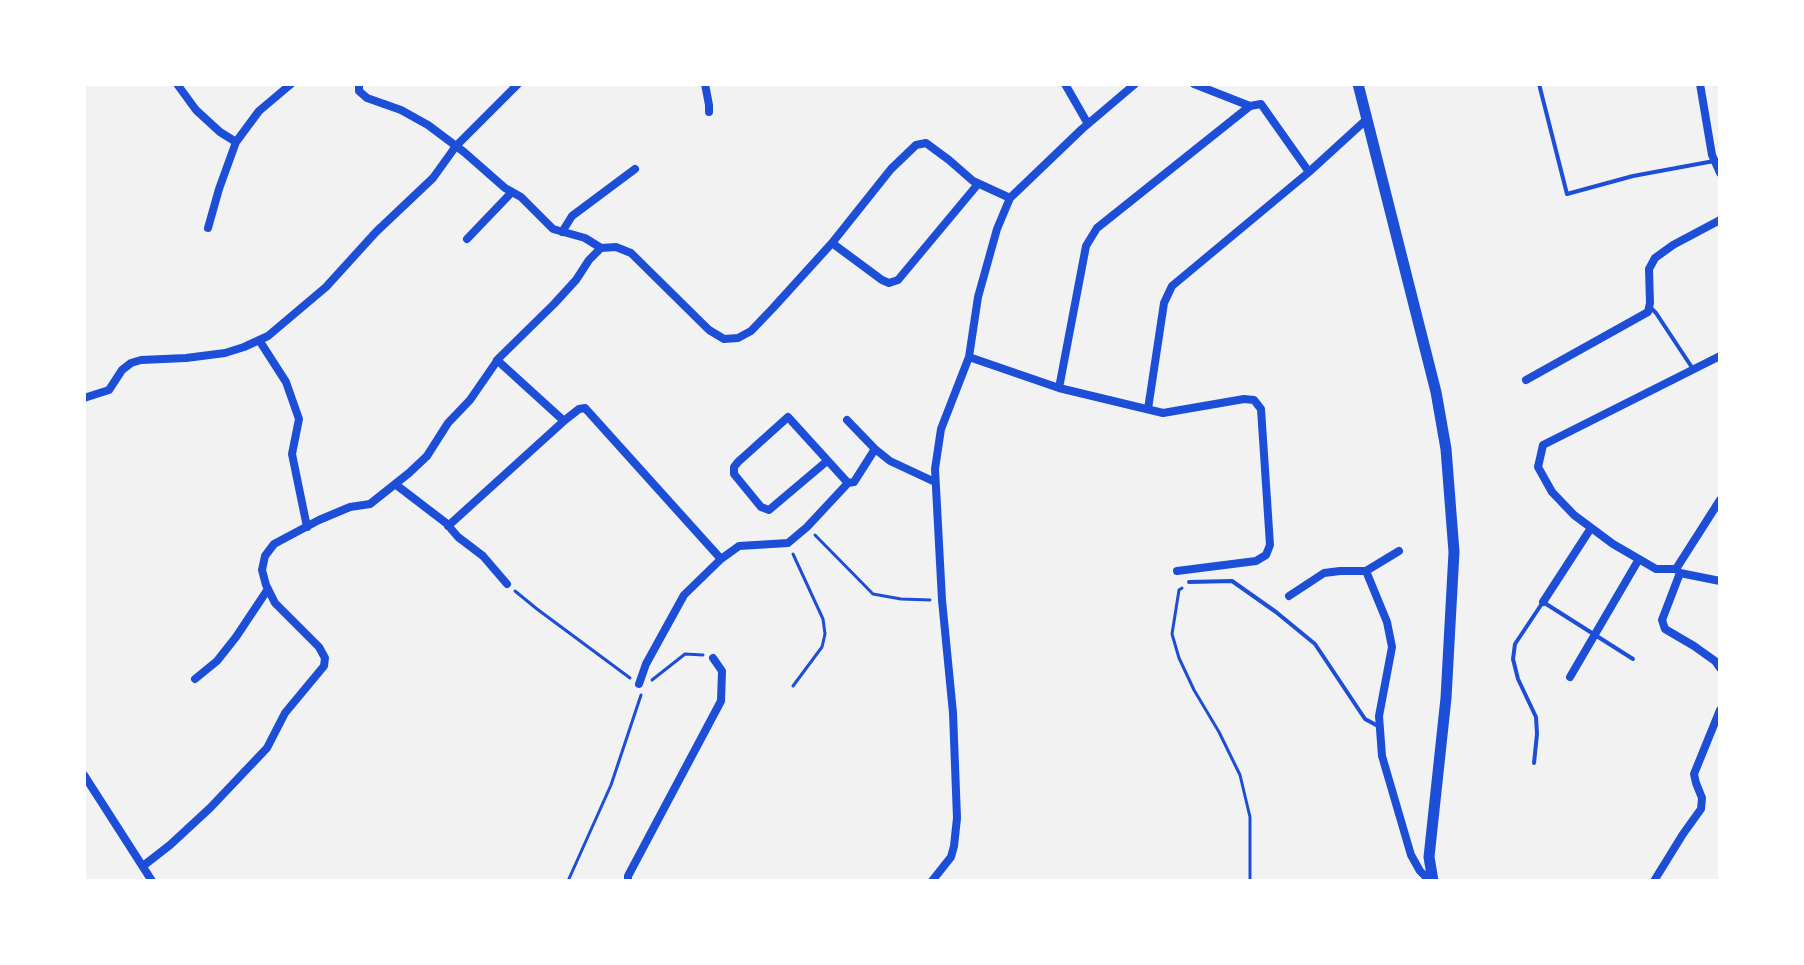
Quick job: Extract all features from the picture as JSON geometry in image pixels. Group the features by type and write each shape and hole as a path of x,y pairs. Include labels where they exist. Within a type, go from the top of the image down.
{"street":[{"path":"177,84 196,110 236,142"},
{"path":"208,228 236,142 259,111 291,84"},
{"path":"359,84 359,91 367,98 401,110 428,125 521,197 553,229 585,238 601,248 616,247 631,253 709,330 724,339 738,338 751,331 832,243 891,169 916,145 926,143 978,184 1010,198"},
{"path":"84,398 109,390 122,370 131,363 225,353 268,336 326,287 376,232 433,178 456,146 518,84"},
{"path":"705,84 709,112"},
{"path":"1065,84 1088,124"},
{"path":"932,881 951,857 957,818 953,713 935,482 941,429 969,357 978,297 997,229 1010,198 1135,84"},
{"path":"1194,84 1250,106"},
{"path":"1358,84 1436,392 1446,449 1454,552 1446,698 1429,857 1431,881"},
{"path":"1700,84 1720,173"},
{"path":"1059,388 1086,246 1097,228 1250,106 1261,104 1309,172"},
{"path":"1148,409 1164,303 1172,286 1309,172 1367,119"},
{"path":"562,232 572,216 635,169"},
{"path":"832,243 882,280 889,283 898,280 978,184"},
{"path":"467,239 512,192"},
{"path":"1526,380 1648,312 1649,269 1655,258 1720,220"},
{"path":"143,866 210,808 267,748 285,713 324,666 325,658 319,647 275,603 262,570 265,556 274,544 307,527 350,507 370,504 427,456 448,423 470,400 497,360 554,304 601,248"},
{"path":"259,340 286,382 299,419 292,454 307,527"},
{"path":"1720,356 1543,445 1538,467 1552,492 1574,515 1639,559 1656,569 1720,581"},
{"path":"969,357 1059,388 1163,413 1244,399 1254,400 1261,409 1270,545 1266,555 1256,561 1177,571"},
{"path":"497,360 564,421"},
{"path":"448,526 564,421 585,408 721,559"},
{"path":"827,461 769,510 761,507 734,474 738,462 788,417 848,483"},
{"path":"847,420 890,461 935,482"},
{"path":"639,684 646,664 684,595 739,546 788,543 848,483 854,482 875,449"},
{"path":"395,484 483,556 507,584"},
{"path":"1720,500 1678,571 1662,620 1665,629 1694,646 1720,668"},
{"path":"1543,602 1591,528"},
{"path":"1289,596 1324,573 1366,571 1399,551"},
{"path":"1570,677 1639,559"},
{"path":"1366,571 1387,622 1392,647 1379,716 1382,756 1411,855 1420,871 1431,881"},
{"path":"195,679 217,661 268,589"},
{"path":"628,881 721,701 722,671 713,658"},
{"path":"1654,881 1701,809 1702,798 1694,774 1720,710"},
{"path":"84,775 152,881"}],"lane":[{"path":"1539,84 1567,194 1715,156"},
{"path":"1649,306 1693,369"},
{"path":"1189,582 1232,581 1276,612 1315,644 1365,719 1380,727"},
{"path":"1534,763 1536,717 1518,679 1513,659 1515,644 1543,602 1633,659"}],"path":[{"path":"807,527 873,594 901,599 942,600"},
{"path":"788,543 823,619 825,634 822,647 793,686"},
{"path":"1189,582 1179,590 1172,634 1194,690 1240,775 1250,817 1250,881"},
{"path":"507,584 639,684"},
{"path":"568,881 611,785 643,687 685,654 698,653 713,658"}]}
